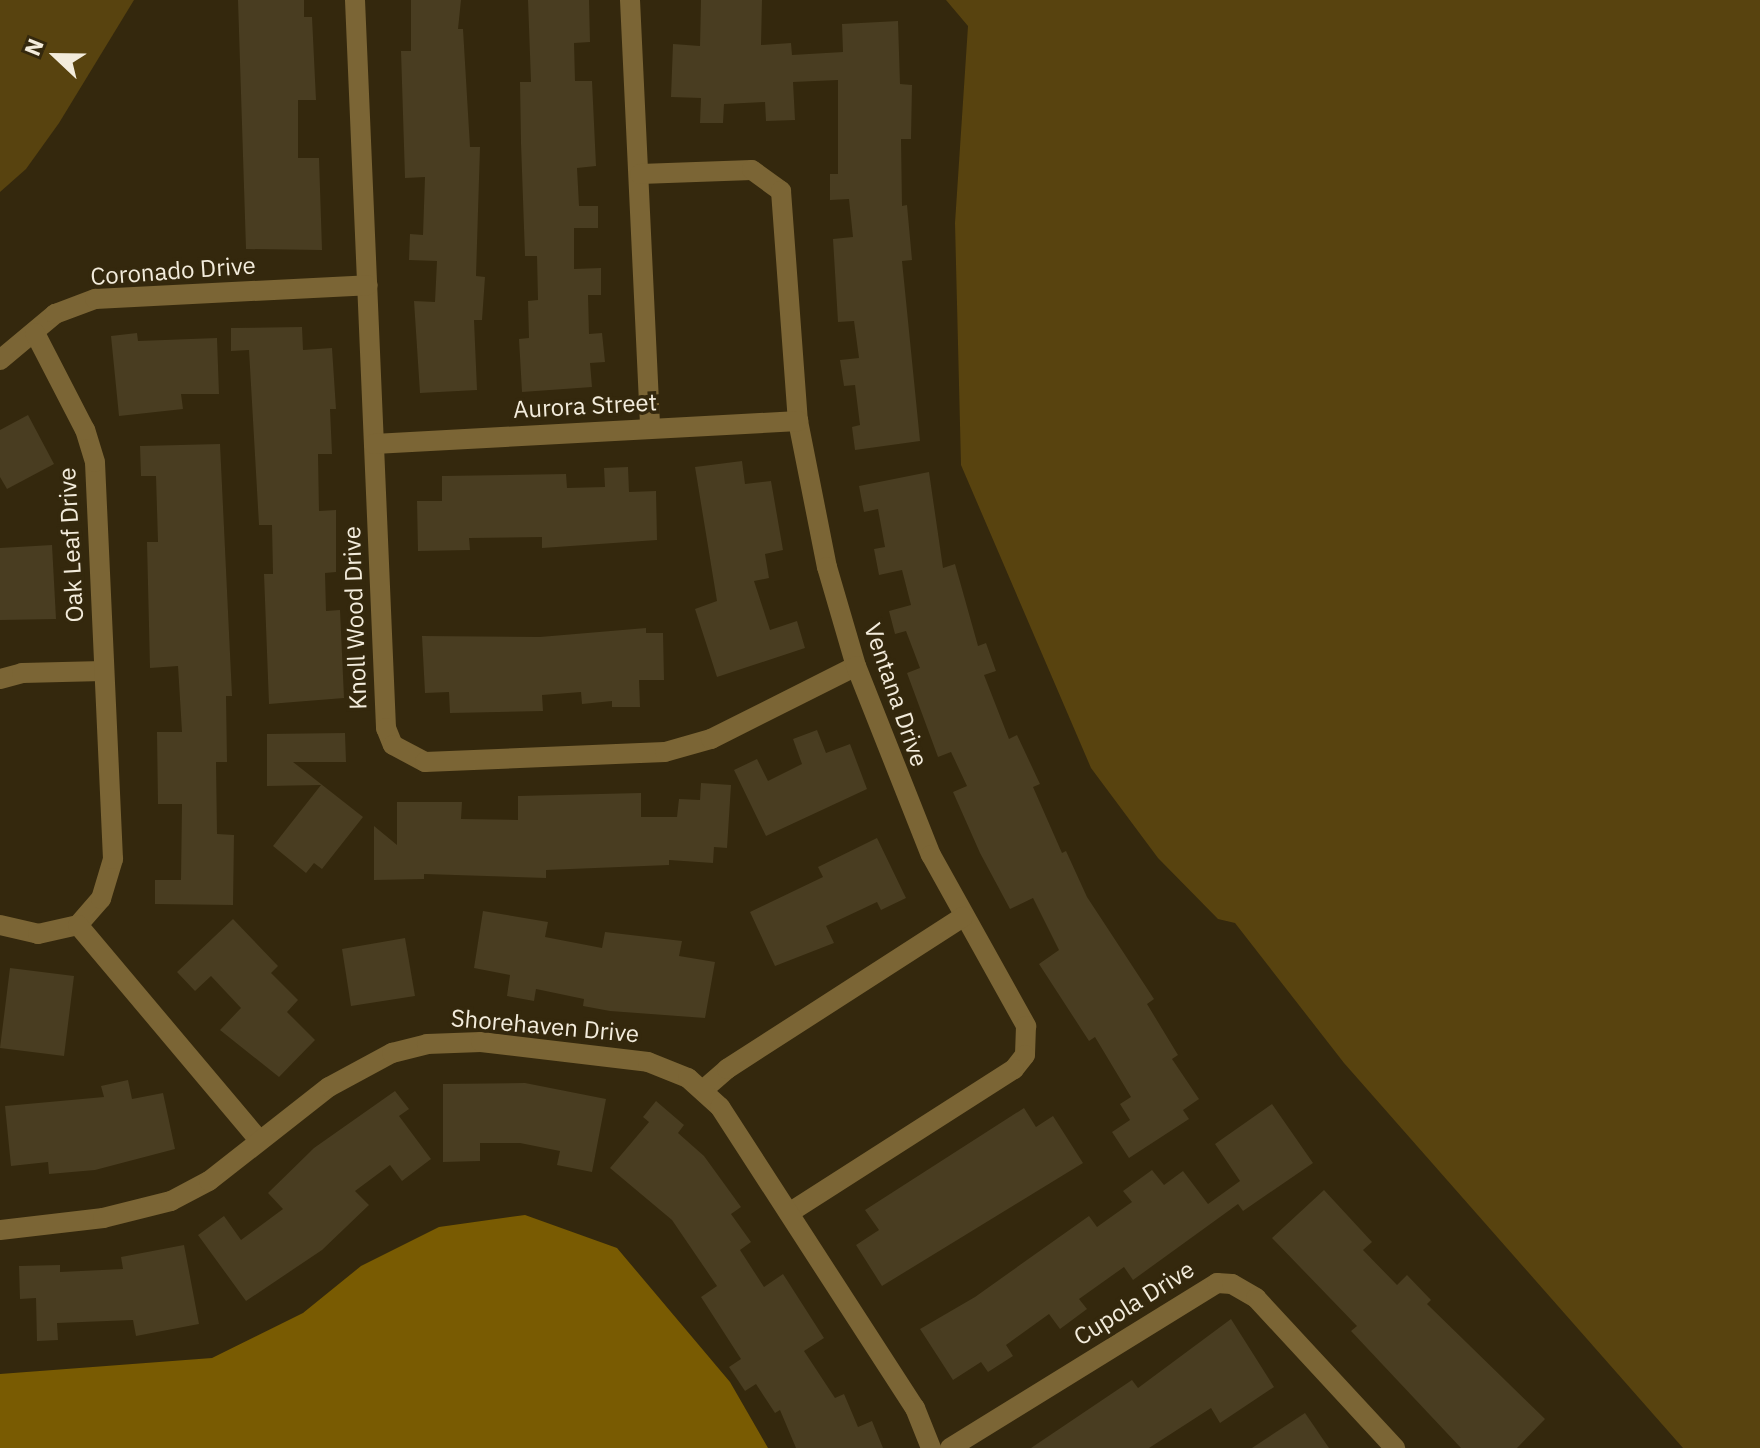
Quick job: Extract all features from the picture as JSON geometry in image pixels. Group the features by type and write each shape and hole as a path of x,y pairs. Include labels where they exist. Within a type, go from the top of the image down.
{"street":[{"name":"Knoll Wood Drive","path":"355,0 386,728 393,745 413,760 678,750 711,739 856,666"},
{"path":"630,0 650,429"},
{"name":"Ventana Drive","path":"640,174 752,170 781,191 798,421 827,567 856,666 895,773 963,917 1026,1026 1025,1055 1014,1069 789,1213"},
{"name":"Coronado Drive","path":"0,360 55,314 95,299 368,285"},
{"name":"Oak Leaf Drive","path":"35,333 85,430 95,462 113,859 101,899 78,925"},
{"name":"Aurora Street","path":"374,444 798,421"},
{"path":"0,679 103,671"},
{"path":"703,1090 727,1069 963,917"},
{"path":"0,925 38,934 78,925 260,1141"},
{"name":"Shorehaven Drive","path":"0,1230 145,1210 209,1181 359,1067 427,1044 481,1042 648,1062 703,1090 789,1213 915,1408 931,1448"},
{"name":"Cupola Drive","path":"950,1448 1217,1283 1245,1289 1256,1298 1395,1448"}],"shaded area":[{"path":"0,0 134,0 59,123 26,169 0,192"},
{"path":"946,0 1760,0 1760,1448 1683,1448 1344,1063 1235,923 1218,919 1158,858 1091,768 961,465 955,223 968,26"},
{"path":"525,1215 617,1248 730,1382 768,1448 0,1448 0,1374 212,1358 303,1313 361,1266 439,1227"}],"building":[{"path":"238,0 304,0 304,17 312,17 316,100 298,100 298,158 319,158 322,250 246,249"},
{"path":"411,0 461,0 458,29 463,29 470,147 480,147 476,276 485,277 482,320 474,320 477,390 420,393 414,301 435,302 437,261 409,260 410,234 423,235 425,177 405,178 401,51 411,51"},
{"path":"528,0 589,0 590,42 574,43 575,81 592,81 596,166 577,168 579,206 598,206 598,228 574,228 574,269 601,268 601,295 588,295 589,334 602,333 605,362 590,363 592,387 522,392 519,339 529,338 528,301 538,300 537,256 525,256 521,143 520,82 531,82"},
{"path":"701,0 762,0 761,45 791,43 792,55 843,52 842,24 898,21 900,84 912,85 911,139 901,139 902,206 907,205 912,260 902,261 920,441 855,450 852,427 860,425 855,385 844,386 840,360 859,358 854,321 838,322 833,239 853,237 849,199 830,200 830,174 838,174 838,80 793,82 795,120 766,121 765,102 724,104 723,123 700,123 701,98 671,97 673,44 700,46"},
{"path":"302,327 303,350 332,348 336,409 330,409 332,454 318,454 319,511 336,510 336,572 325,573 326,611 340,610 344,698 269,704 264,574 273,574 272,525 259,525 249,350 231,351 231,328"},
{"path":"137,333 138,341 217,338 219,394 181,394 183,409 119,416 111,336"},
{"path":"28,415 54,464 7,489 0,477 0,430"},
{"path":"220,444 232,696 226,696 227,762 216,762 217,834 234,835 233,905 155,904 155,880 181,880 182,804 158,804 157,732 182,732 178,666 150,668 147,542 158,542 156,476 141,476 140,446"},
{"path":"742,461 745,484 771,481 783,550 765,554 769,578 754,581 770,630 797,621 805,648 717,677 695,609 717,601 695,467"},
{"path":"628,467 629,492 656,491 657,540 542,548 542,537 469,538 470,550 418,551 417,501 442,501 442,476 566,474 567,488 605,487 604,468"},
{"path":"929,472 943,568 955,564 978,646 986,643 996,671 984,675 1009,739 1017,735 1040,784 1033,787 1062,853 1066,851 1087,897 1154,999 1147,1004 1178,1055 1172,1059 1199,1099 1183,1110 1189,1119 1129,1158 1112,1132 1130,1120 1120,1104 1131,1097 1095,1037 1089,1041 1039,964 1059,950 1033,898 1010,909 980,853 953,792 967,786 951,752 938,757 907,673 920,668 906,631 895,634 889,611 911,605 902,570 879,575 874,549 885,547 878,509 864,512 859,486"},
{"path":"52,545 56,619 0,620 0,548"},
{"path":"646,628 646,633 663,633 664,680 639,680 640,707 612,707 612,701 582,704 581,692 542,695 543,711 450,713 449,692 425,693 422,636 540,637"},
{"path":"817,730 826,753 850,744 867,789 766,836 734,770 757,759 768,781 802,764 793,739"},
{"path":"345,733 346,762 293,762 363,817 322,869 314,863 306,873 273,846 321,785 267,786 267,734"},
{"path":"701,783 731,785 727,848 714,847 713,863 669,860 669,865 546,870 546,878 424,874 424,879 374,880 374,826 397,845 397,802 462,802 461,819 518,820 518,796 641,793 641,817 677,817 679,799 700,800"},
{"path":"877,838 906,898 881,910 877,902 826,926 834,943 775,966 750,912 823,877 818,867"},
{"path":"483,911 548,922 545,937 602,948 605,932 682,941 679,956 715,962 705,1018 610,1011 583,1006 584,999 536,989 534,1001 507,996 510,975 474,968"},
{"path":"233,919 278,966 271,973 298,1000 287,1012 315,1040 279,1077 220,1030 241,1008 211,976 195,991 177,972"},
{"path":"405,938 415,996 351,1006 342,949"},
{"path":"10,968 74,976 64,1056 0,1048"},
{"path":"128,1080 132,1099 163,1093 175,1149 95,1170 49,1174 48,1162 11,1166 5,1106 104,1097 101,1086"},
{"path":"525,1083 606,1099 592,1172 557,1165 560,1151 520,1143 480,1143 480,1161 443,1162 443,1084"},
{"path":"395,1091 409,1109 399,1116 431,1159 402,1181 390,1165 355,1191 369,1205 322,1250 246,1301 198,1235 224,1216 241,1240 283,1209 268,1193 314,1148"},
{"path":"656,1101 684,1125 678,1133 704,1156 741,1207 731,1214 751,1242 740,1250 764,1287 783,1274 824,1338 804,1351 835,1398 844,1394 858,1427 872,1421 883,1448 796,1448 780,1410 775,1413 756,1384 745,1391 729,1367 741,1359 701,1297 717,1286 672,1220 610,1168 649,1122 643,1117"},
{"path":"1272,1104 1313,1163 1243,1211 1238,1204 1133,1280 1124,1267 1079,1299 1087,1309 1060,1329 1049,1314 1006,1345 1013,1356 988,1372 981,1362 953,1380 920,1329 975,1297 1089,1216 1097,1227 1132,1202 1123,1191 1152,1170 1164,1185 1183,1171 1208,1204 1240,1181 1215,1144"},
{"path":"1024,1108 1036,1127 1053,1116 1083,1163 882,1286 856,1245 879,1230 865,1210"},
{"path":"1324,1190 1372,1242 1363,1250 1397,1285 1407,1275 1431,1300 1427,1304 1545,1419 1517,1448 1461,1448 1351,1331 1357,1326 1272,1238"},
{"path":"184,1245 199,1324 136,1336 133,1320 57,1323 58,1340 37,1341 36,1298 20,1299 19,1266 60,1265 60,1272 123,1269 121,1257"},
{"path":"1231,1319 1274,1387 1220,1423 1211,1408 1149,1448 1031,1448 1132,1380 1138,1388"},
{"path":"1305,1413 1329,1448 1252,1448"}]}
